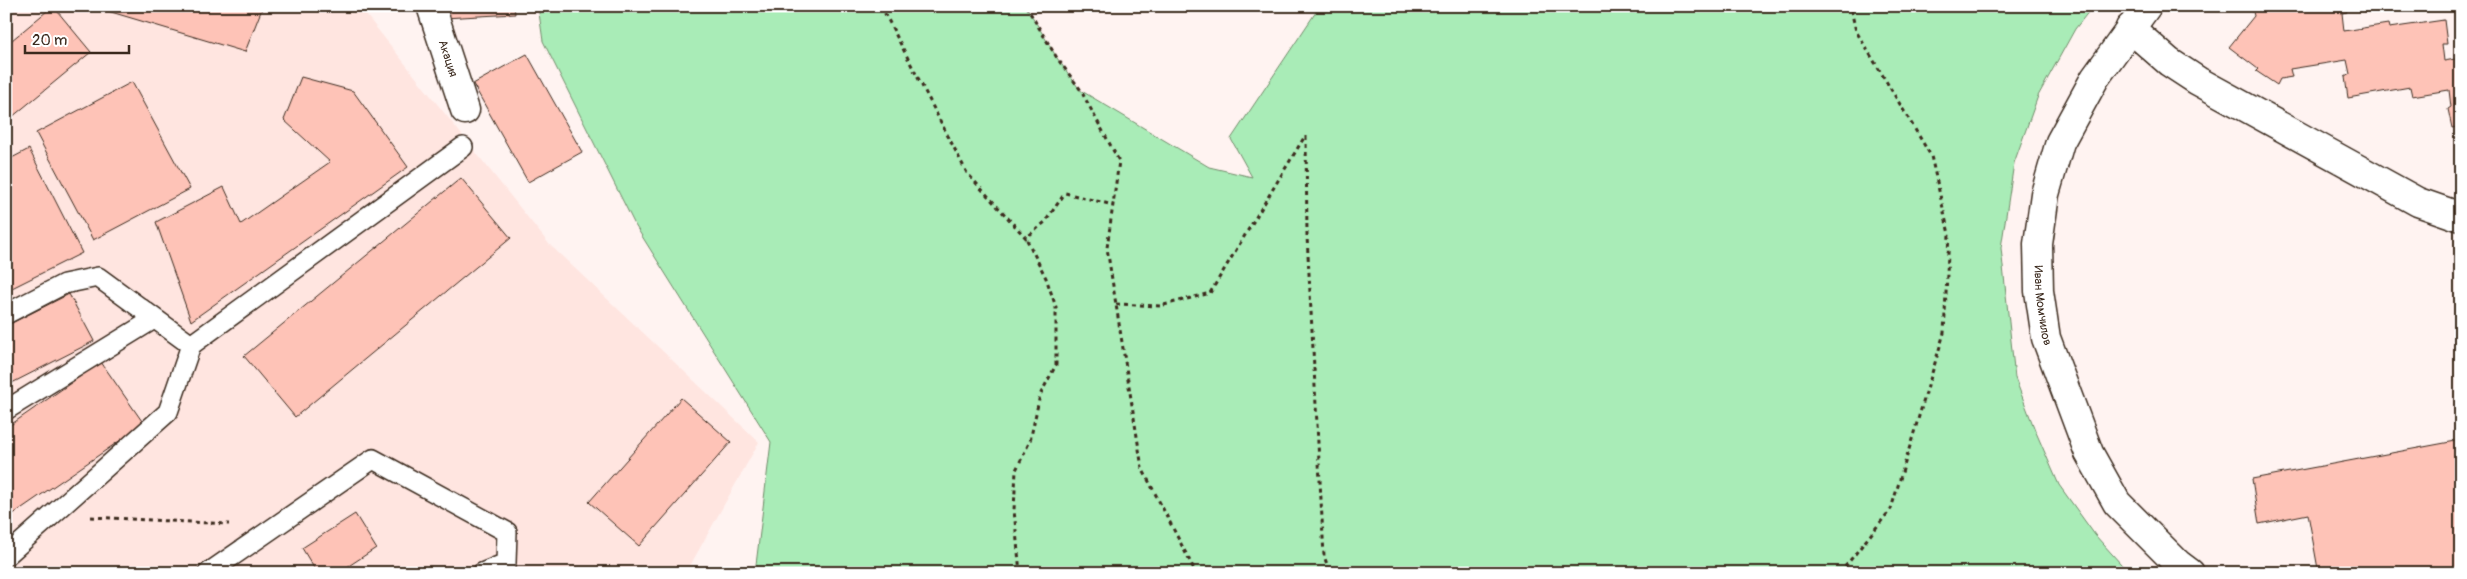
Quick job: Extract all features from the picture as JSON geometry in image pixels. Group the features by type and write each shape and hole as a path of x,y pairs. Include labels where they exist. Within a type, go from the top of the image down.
{"street":[{"name":"Акация","path":"431,6 465,110"},
{"name":"Иван Момчилов","path":"2147,6 2095,78 2060,142 2044,194 2038,244 2039,290 2046,338 2089,454 2117,503 2184,568"},
{"path":"2130,28 2169,62 2198,81 2418,202 2461,217"}],"lane":[{"path":"6,556 168,412 191,345 463,147"},
{"path":"6,314 64,284 98,278 191,345"},
{"path":"6,410 154,319"},
{"path":"208,573 373,459 507,532 506,563 482,573"}],"path":[{"path":"881,6 968,173 1026,238 1046,278 1056,307 1056,365 1040,395 1030,441 1016,470 1014,510 1020,573"},
{"path":"1026,6 1057,58 1080,90 1119,161 1107,248 1142,468 1196,573"},
{"path":"1840,573 1891,509 1944,333 1949,234 1931,156 1856,31 1850,6"},
{"path":"1116,304 1160,306 1210,293 1306,136 1307,236 1324,556 1330,573"},
{"path":"1026,238 1045,222 1064,193 1113,205"},
{"path":"52,515 276,526"}],"shaded area":[{"path":"17,6 359,6 549,244 759,442 686,573 6,573 6,17"}],"green space":[{"path":"538,6 1026,6 1057,58 1080,90 1209,167 1252,177 1231,139 1320,6 2093,6 2075,29 2038,96 2014,163 2001,248 2015,378 2035,430 2059,485 2095,535 2129,573 755,573 771,442 635,225 543,41"}],"building":[{"path":"53,6 91,52 6,122 6,45"},
{"path":"91,6 263,6 245,52"},
{"path":"444,6 514,6 515,14 444,18"},
{"path":"2345,6 2347,12 2342,13 2344,31 2388,24 2389,28 2444,20 2447,44 2442,44 2444,61 2461,58 2461,126 2452,128 2448,109 2451,107 2449,90 2412,96 2410,87 2348,98 2345,77 2350,74 2347,60 2290,69 2292,77 2280,79 2277,85 2256,71 2258,69 2229,47 2254,16 2252,7"},
{"path":"527,54 582,152 528,182 473,84"},
{"path":"301,77 353,91 408,167 191,321 156,222 224,187 241,224 330,162 284,120"},
{"path":"132,82 190,189 93,240 36,133"},
{"path":"29,149 82,253 6,291 6,161"},
{"path":"461,178 511,238 295,417 244,356"},
{"path":"69,294 94,341 6,386 6,326"},
{"path":"101,362 144,424 6,519 6,428"},
{"path":"681,398 731,442 639,546 589,502"},
{"path":"2461,440 2461,573 2328,573 2326,567 2318,569 2308,514 2259,524 2252,479"},
{"path":"355,514 376,548 338,573 317,573 302,548"}]}
